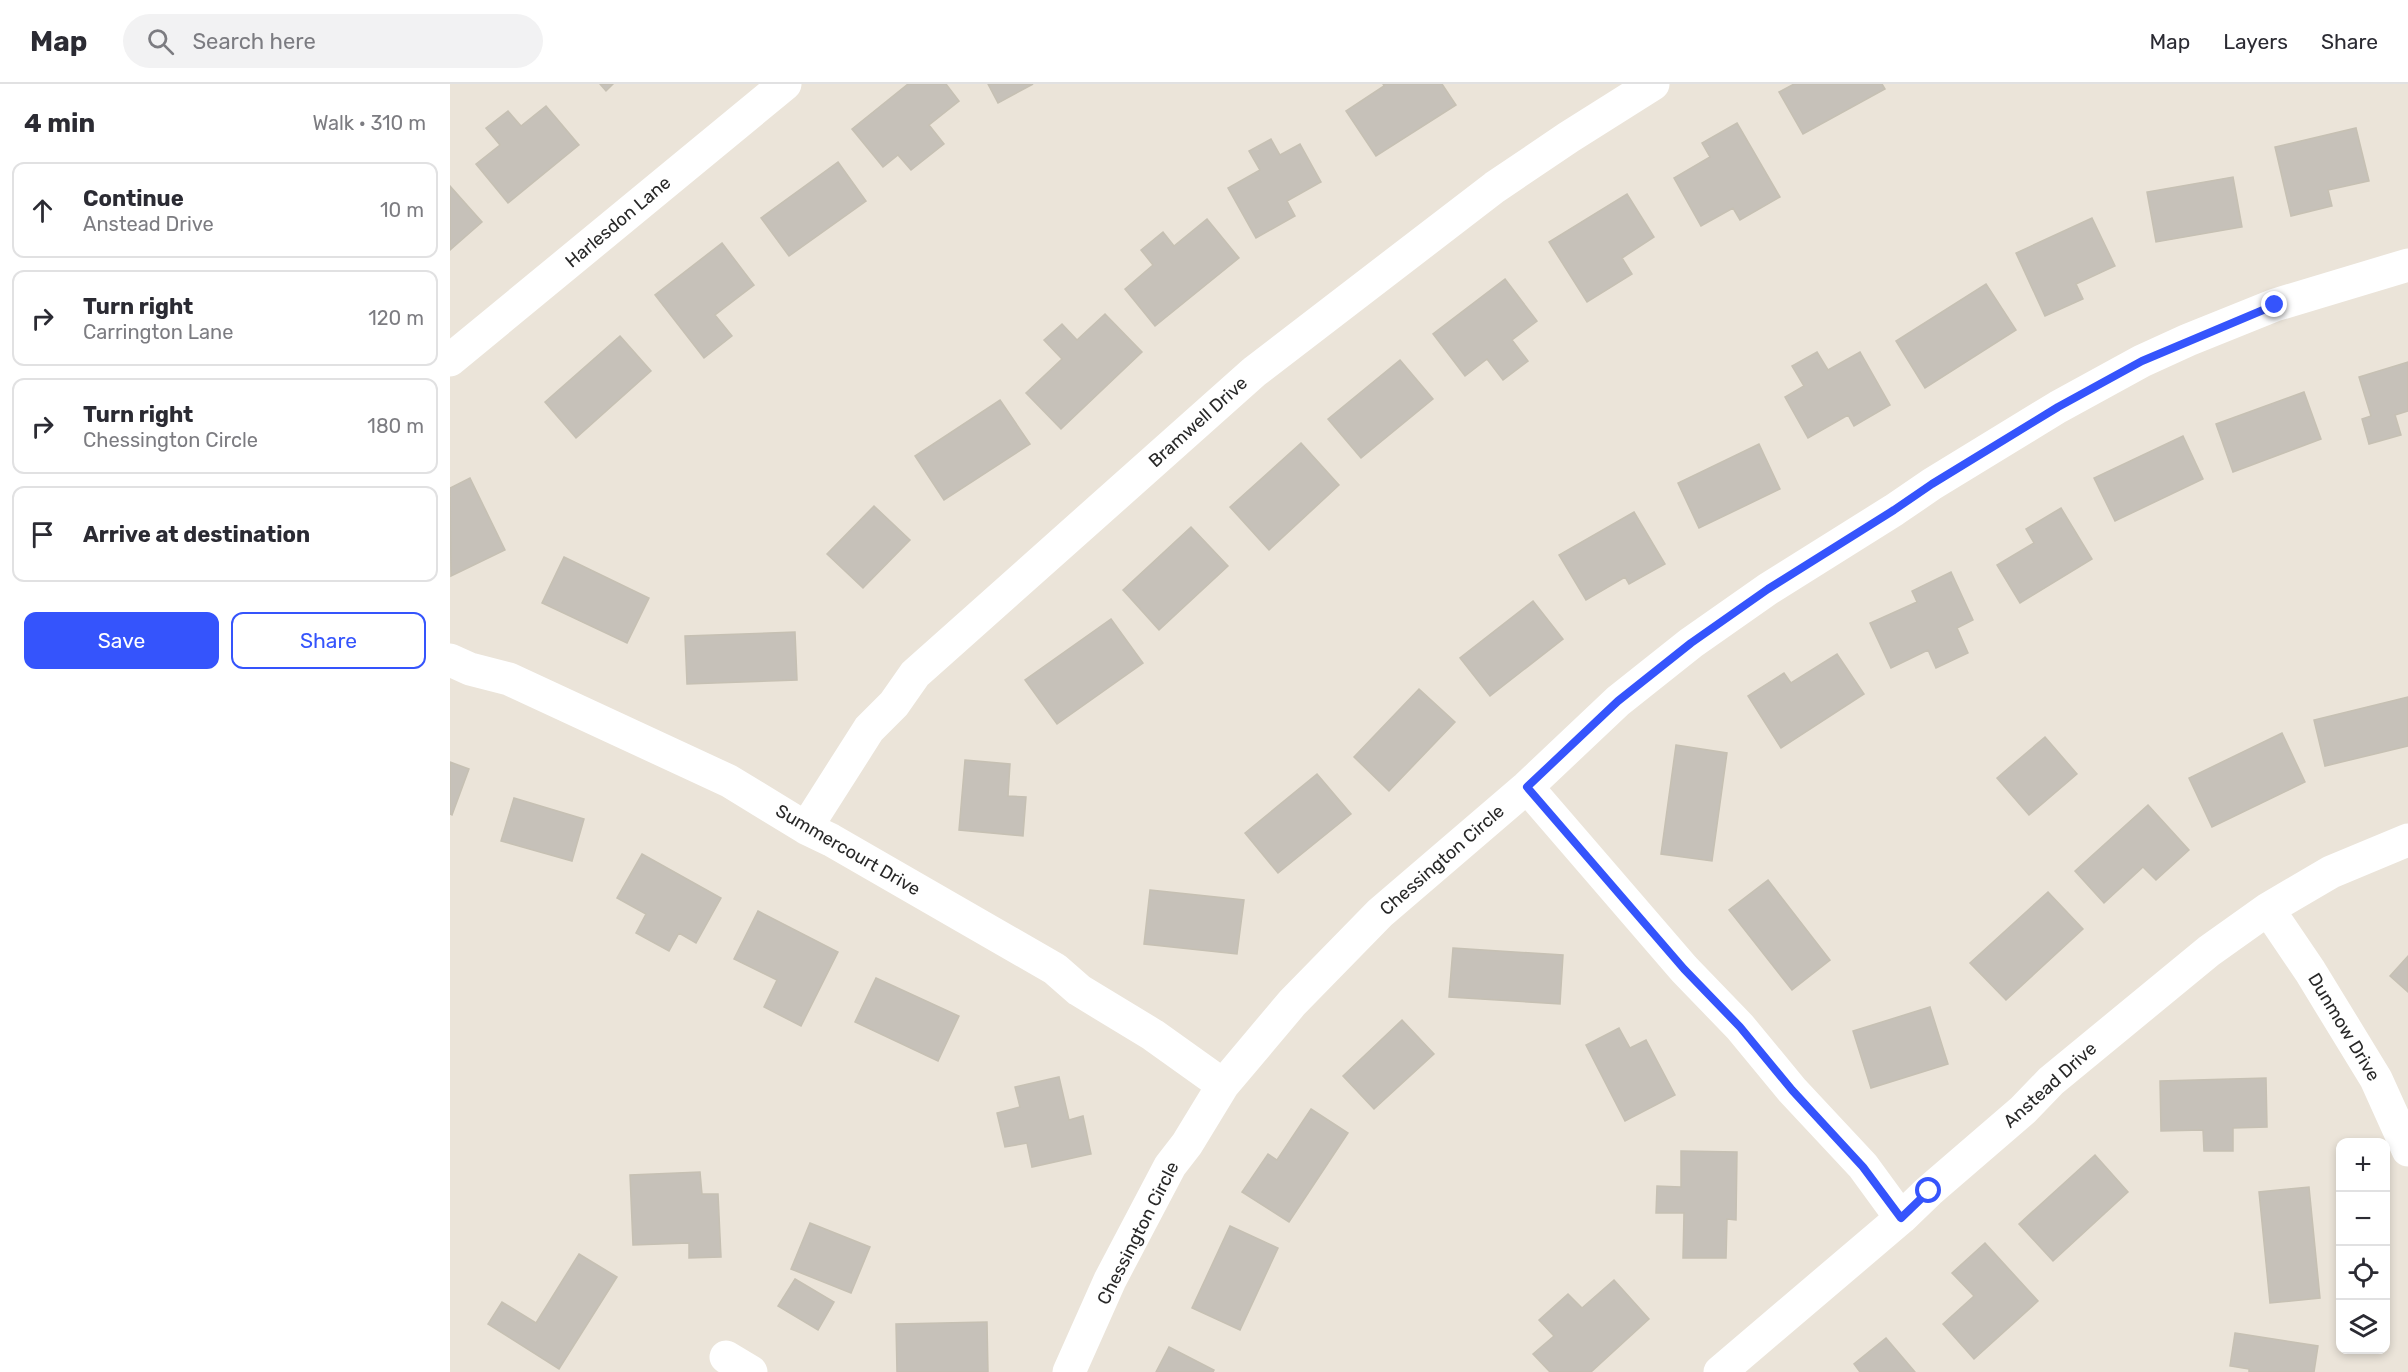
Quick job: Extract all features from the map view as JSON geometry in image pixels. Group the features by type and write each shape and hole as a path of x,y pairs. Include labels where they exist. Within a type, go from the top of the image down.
{"street":[{"name":"Harlesdon Lane","path":"450,360 785,84"},
{"name":"Bramwell Drive","path":"806,828 869,729 894,704 915,674 1254,372 1495,187 1653,84"},
{"name":"Chessington Circle","path":"1069,1372 1110,1280 1170,1167 1223,1085 1292,1003 1380,913 1527,787 1618,701 1691,643 1768,589 2058,407 2142,361 2188,340 2275,305 2408,265"},
{"name":"Summercourt Drive","path":"450,660 470,669 509,679 729,781 806,828 831,840 1055,969 1079,990 1153,1035 1223,1085"},
{"path":"1527,787 1684,969 1740,1027 1792,1090 1863,1167 1901,1218"},
{"name":"Anstead Drive","path":"1720,1372 2024,1110 2051,1081 2209,951 2268,909 2331,872 2408,840"},
{"name":"Dunmow Drive","path":"2268,909 2310,971 2376,1079 2408,1150"}],"building":[{"path":"600,84 613,84 606,91"},
{"path":"908,84 946,84 959,101 929,125 944,144 911,170 898,155 883,167 852,129"},
{"path":"988,84 1033,84 998,103"},
{"path":"1383,84 1442,84 1456,105 1376,156 1346,111 1384,86"},
{"path":"1794,84 1882,84 1885,89 1803,134 1779,92"},
{"path":"546,106 579,145 508,203 476,164 500,145 486,128 508,111 521,126"},
{"path":"1737,123 1780,197 1740,220 1733,208 1701,226 1674,178 1710,157 1702,143"},
{"path":"2356,128 2369,181 2328,190 2332,206 2291,216 2275,147"},
{"path":"1271,139 1280,155 1300,144 1321,182 1287,201 1295,216 1256,238 1228,188 1260,170 1249,151"},
{"path":"838,162 866,201 789,256 761,218"},
{"path":"2233,177 2242,227 2156,242 2147,192"},
{"path":"450,186 482,222 450,250"},
{"path":"1627,194 1654,237 1622,258 1632,274 1587,302 1549,242"},
{"path":"2092,218 2115,266 2076,284 2083,299 2045,316 2016,253"},
{"path":"1207,219 1239,258 1155,326 1125,289 1153,265 1141,250 1163,232 1174,246"},
{"path":"722,243 754,285 715,315 732,336 704,358 655,295"},
{"path":"1505,279 1537,321 1512,340 1528,361 1503,380 1487,359 1465,376 1433,334"},
{"path":"1986,284 2016,330 1925,388 1896,341"},
{"path":"1105,314 1142,352 1061,429 1026,393 1062,359 1044,340 1062,324 1077,340"},
{"path":"620,336 651,371 576,438 545,402"},
{"path":"1817,352 1828,370 1860,352 1890,405 1854,426 1848,415 1808,438 1785,397 1804,386 1792,366"},
{"path":"1400,360 1433,399 1361,458 1328,419"},
{"path":"2408,362 2408,411 2395,415 2401,435 2369,444 2362,419 2371,416 2359,377"},
{"path":"2304,392 2321,439 2233,472 2216,424"},
{"path":"1000,400 1030,444 944,500 915,456"},
{"path":"2183,436 2203,479 2115,521 2094,478"},
{"path":"1301,443 1339,485 1269,550 1230,507"},
{"path":"1759,444 1780,489 1699,528 1678,483"},
{"path":"470,478 505,550 451,576 450,488"},
{"path":"874,506 910,540 863,588 827,554"},
{"path":"2061,508 2092,559 2020,603 1997,565 2034,543 2026,529"},
{"path":"1634,512 1665,564 1629,584 1625,577 1586,600 1559,555"},
{"path":"1191,527 1228,566 1159,630 1123,590"},
{"path":"564,557 649,598 627,643 542,603"},
{"path":"1951,572 1973,620 1957,628 1968,653 1936,668 1928,650 1891,668 1870,623 1917,602 1912,591"},
{"path":"1533,601 1563,639 1490,696 1460,658"},
{"path":"1111,619 1143,663 1057,724 1025,680"},
{"path":"795,632 797,680 687,684 685,636"},
{"path":"1837,654 1864,694 1781,748 1748,696 1784,673 1791,683"},
{"path":"1419,689 1455,722 1389,791 1354,757"},
{"path":"2408,697 2408,746 2325,766 2314,720"},
{"path":"2282,733 2305,782 2212,827 2189,778"},
{"path":"2045,737 2077,774 2029,815 1997,778"},
{"path":"1676,745 1727,753 1712,861 1661,854"},
{"path":"965,760 1010,764 1008,796 1026,797 1023,836 959,830"},
{"path":"450,762 469,769 452,815 450,814"},
{"path":"1317,774 1351,814 1278,873 1245,833"},
{"path":"514,798 584,819 572,861 501,841"},
{"path":"2148,805 2189,850 2156,880 2143,867 2104,903 2075,871"},
{"path":"642,854 721,898 696,943 679,933 669,951 636,933 646,914 617,898"},
{"path":"1768,880 1830,960 1792,990 1729,910"},
{"path":"1150,890 1244,900 1237,954 1144,944"},
{"path":"2048,892 2083,929 2006,1000 1970,963"},
{"path":"758,911 838,952 801,1026 764,1007 777,980 734,959"},
{"path":"1453,948 1563,955 1560,1004 1449,997"},
{"path":"2408,956 2408,992 2390,976"},
{"path":"876,978 959,1016 938,1061 855,1022"},
{"path":"1930,1007 1948,1064 1871,1088 1853,1031"},
{"path":"1402,1020 1434,1054 1374,1109 1343,1076"},
{"path":"1619,1028 1630,1048 1646,1040 1675,1095 1625,1121 1586,1045"},
{"path":"1059,1077 1069,1120 1083,1116 1091,1154 1032,1167 1027,1143 1005,1147 997,1113 1020,1107 1015,1087"},
{"path":"2266,1078 2267,1127 2233,1128 2233,1151 2204,1151 2203,1130 2161,1131 2160,1081"},
{"path":"1311,1109 1348,1133 1289,1222 1242,1192 1268,1154 1277,1160"},
{"path":"1681,1151 1737,1152 1736,1220 1727,1219 1726,1258 1683,1258 1684,1213 1656,1213 1657,1186 1681,1187"},
{"path":"2095,1155 2128,1192 2053,1261 2019,1224"},
{"path":"700,1172 702,1194 718,1194 721,1257 689,1258 689,1243 633,1245 630,1175"},
{"path":"2309,1187 2320,1298 2270,1303 2259,1192"},
{"path":"810,1223 870,1247 851,1293 791,1269"},
{"path":"1230,1226 1278,1248 1240,1330 1192,1308"},
{"path":"1985,1243 2038,1301 1974,1359 1943,1324 1974,1296 1952,1273"},
{"path":"579,1254 617,1277 559,1369 488,1324 502,1302 536,1323"},
{"path":"795,1279 834,1302 818,1330 778,1306"},
{"path":"1614,1280 1649,1319 1591,1372 1550,1372 1533,1354 1554,1336 1539,1320 1568,1294 1582,1308"},
{"path":"987,1322 988,1372 897,1372 896,1324"},
{"path":"2235,1333 2318,1346 2314,1372 2249,1372 2249,1369 2230,1366"},
{"path":"1886,1338 1915,1372 1860,1372 1854,1364"},
{"path":"1169,1347 1214,1370 1213,1372 1156,1372"}],"route":[{"path":"1929,1191 1901,1218 1863,1167 1792,1090 1740,1027 1684,969 1527,787 1618,701 1691,643 1768,589 2058,407 2142,361 2275,305"}]}
